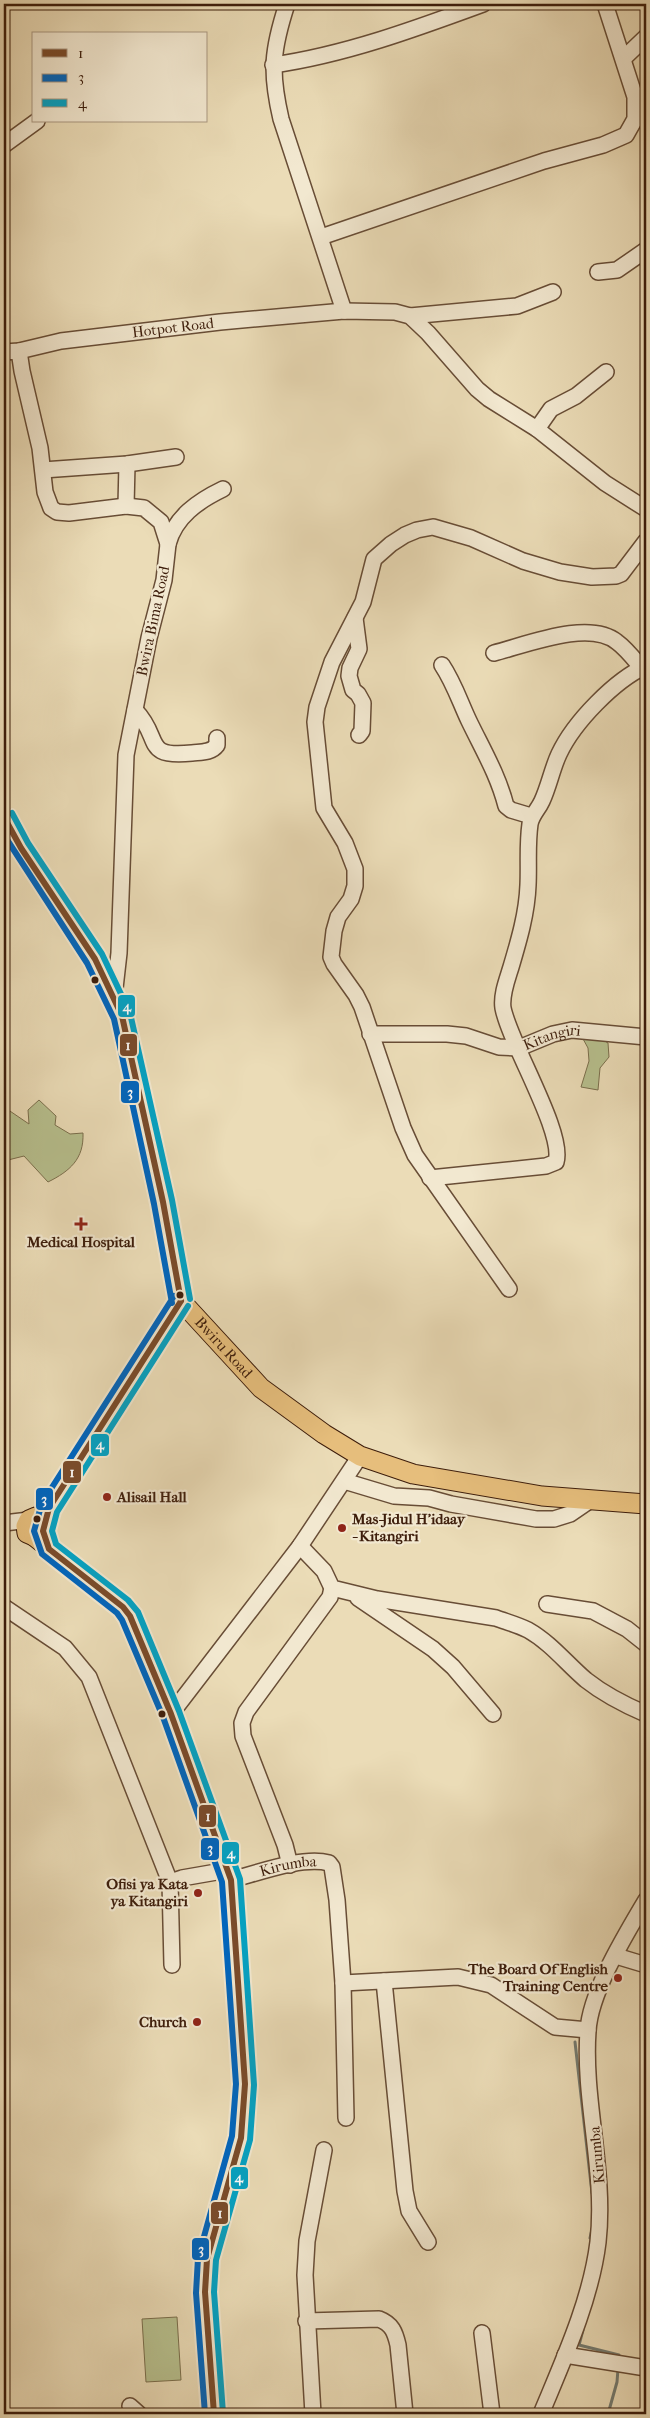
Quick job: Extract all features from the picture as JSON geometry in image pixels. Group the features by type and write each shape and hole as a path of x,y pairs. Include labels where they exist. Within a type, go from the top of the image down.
{"main road":[{"path":"4,817 21,848 95,960 114,997 126,1030 163,1202 181,1301 33,1526 123,1607 130,1616 171,1714 229,1875 245,2084 245,2113 241,2138 207,2259 205,2292 214,2414"},
{"name":"Bwiru Road","path":"181,1301 261,1388 324,1434 360,1456 413,1474 498,1490 589,1501 646,1504"}],"street":[{"path":"287,4 279,28 273,65 275,92 281,119 344,311"},
{"path":"273,65 354,46 431,23 482,4"},
{"path":"320,237 544,161 603,145 626,135 635,119 635,96 605,4"},
{"path":"624,58 646,37"},
{"path":"4,145 36,122"},
{"path":"598,272 617,270 646,250"},
{"name":"Hotpot Road","path":"4,352 20,351 61,341 220,322 344,311 395,312 410,316 517,306 553,292"},
{"path":"410,316 488,399 537,429 605,483 646,510"},
{"name":"Bwira Bima Road","path":"20,351 22,372 48,502 51,508 57,512 89,512 126,506 144,508 161,522 168,544 164,580 149,638 126,756 119,961 114,997"},
{"path":"537,429 551,409 576,396 606,372"},
{"path":"43,470 127,464 176,457"},
{"path":"126,506 127,464"},
{"path":"168,544 178,521 198,504 223,490"},
{"path":"509,1289 415,1155 403,1128 356,995 334,964 332,957 338,917 351,899 355,886 356,869 345,843 324,808 314,722 317,706 332,662 355,618 367,588 374,559 391,544 426,527 433,526 455,532 544,567 592,577 621,574 646,541"},
{"path":"355,618 358,649 350,668 349,676 353,690 363,702 362,731 359,735"},
{"path":"430,1178 546,1166 556,1162 557,1151 544,1109 503,1008 504,992 520,937 527,901 527,846 532,816 542,802 559,753 580,722 615,685 645,669 617,642 603,635 586,632 494,653"},
{"path":"442,665 452,680 469,721 494,768 506,806 511,810 532,816"},
{"path":"135,710 147,724 158,751 163,754 172,755 210,750 217,744 217,738"},
{"name":"Kitangiri","path":"370,1034 447,1034 466,1036 499,1047 519,1048 554,1034 572,1030 646,1038"},
{"path":"171,1714 300,1546 360,1456"},
{"path":"344,1480 375,1492 394,1496 430,1498 451,1504 536,1519 554,1519 570,1514 589,1501"},
{"path":"290,1865 286,1845 243,1736 242,1723 246,1712 330,1597 332,1588 324,1571 300,1546"},
{"path":"332,1588 377,1599 496,1618 528,1630 549,1645 586,1680 613,1699 646,1714"},
{"path":"350,1593 433,1649 453,1667 493,1714"},
{"path":"547,1604 593,1611 627,1629 646,1644"},
{"path":"4,1607 65,1648 85,1669 170,1882 172,1965"},
{"name":"Kirumba","path":"170,1882 182,1878 229,1875 322,1861 329,1863 332,1867 337,1900 343,1984 346,2118"},
{"name":"Kirumba","path":"541,2414 565,2355 594,2270 598,2242 601,2197 590,2089 588,2030 593,2005 616,1956 646,1900"},
{"path":"616,1956 646,1965"},
{"path":"343,1984 458,1977 475,1980 491,1985 555,2028 588,2030"},
{"path":"384,1982 404,2191 409,2211 428,2242"},
{"path":"313,2414 306,2321 305,2275 307,2241 324,2150"},
{"path":"306,2321 379,2319 387,2322 396,2335 398,2345 405,2414"},
{"path":"482,2333 492,2414"},
{"path":"565,2355 646,2368"}],"green space":[{"path":"582,1037 600,1038 608,1043 609,1057 600,1068 598,1090 581,1087 589,1061 588,1048"},
{"path":"39,1100 56,1116 55,1125 70,1134 83,1133 81,1150 74,1163 69,1169 48,1182 24,1156 4,1161 4,1107 29,1124 28,1110"},
{"path":"177,2317 181,2380 146,2382 142,2319"}],"waterway":[{"path":"575,2042 592,2193"},
{"path":"590,2238 592,2229"},
{"path":"583,2330 579,2345 619,2355"},
{"path":"608,2414 617,2382 618,2369"}],"transit line":[{"name":"4","path":"12,813 28,843 102,954 130,1013 172,1200 190,1299"},
{"name":"1","path":"4,817 21,848 95,959 122,1016 163,1202 181,1301"},
{"name":"3","path":"4,835 87,963 114,1019 154,1204 172,1303"},
{"name":"3","path":"174,1296 42,1503 34,1531 42,1554 117,1613 122,1620 163,1717 222,1882 236,2084 232,2136 198,2258 196,2293 205,2414"},
{"name":"1","path":"181,1301 49,1508 43,1531 49,1549 123,1607 130,1616 171,1714 231,1880 245,2084 241,2138 207,2259 205,2292 214,2414"},
{"name":"4","path":"188,1306 57,1512 52,1531 56,1544 128,1600 138,1612 179,1711 240,1879 254,2085 250,2140 216,2260 214,2292 223,2413"}],"place":[{"name":"Medical Hospital","path":"81,1224"},
{"name":"Alisail Hall","path":"107,1497"},
{"name":"Mas-Jidul H'idaay - Kitangiri","path":"342,1528"},
{"name":"Ofisi ya Kata ya Kitangiri","path":"198,1893"},
{"name":"The Board Of English Training Centre","path":"618,1978"},
{"name":"Church","path":"197,2022"}]}
